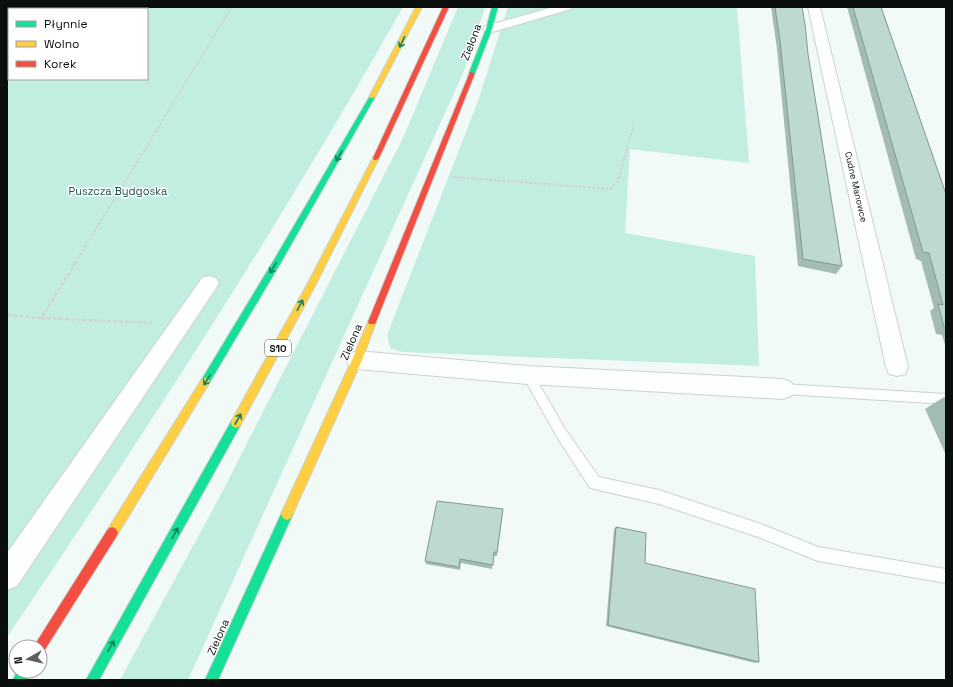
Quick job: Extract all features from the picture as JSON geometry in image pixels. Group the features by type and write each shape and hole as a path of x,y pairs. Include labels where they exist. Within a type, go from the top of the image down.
{"main road":[{"path":"45,639 219,360 389,67 419,7"},
{"name":"S10","path":"92,680 264,373 350,212 422,64 446,7"},
{"name":"Zielona","path":"212,680 357,360 432,175 489,29 495,7"}],"street":[{"path":"489,29 568,7"},
{"name":"Cudne Manowce","path":"814,7 897,368"},
{"path":"7,576 210,283"},
{"path":"357,360 528,375 783,389"}],"lane":[{"path":"528,375 561,433 595,483 658,497 761,530 818,554 946,576"},
{"path":"783,389 946,399"}],"path":[{"path":"41,318 232,7"},
{"path":"432,175 611,189 618,180 634,124"},
{"path":"7,315 41,318 182,324"}],"green space":[{"name":"Puszcza Bydgoska","path":"7,7 403,7 357,88 261,247 161,405 7,637"},
{"path":"458,7 485,7 464,71 188,680 120,680 218,500 403,138"},
{"path":"508,7 737,7 749,163 630,149 625,233 755,256 759,366 402,352 390,348 387,335 478,101"}],"building":[{"path":"775,7 802,7 808,54 842,266 803,259 780,41"},
{"path":"853,7 881,7 946,194 946,327 944,327 938,304 943,305 929,253 923,252"},
{"path":"437,501 503,509 497,552 494,552 493,565 460,559 459,567 425,561"},
{"path":"616,527 646,533 645,563 755,589 759,662 608,625"}],"traffic: fast":[{"path":"472,73 489,29 495,7"},
{"path":"205,382 277,262 372,97"},
{"path":"92,680 236,423"},
{"path":"211,680 287,514"}],"traffic: slow":[{"path":"372,97 419,7"},
{"path":"236,423 312,284 376,158"},
{"path":"287,514 357,360 372,322"},
{"path":"112,533 205,382"}],"traffic: jam":[{"path":"376,158 446,7"},
{"path":"372,322 472,73"},
{"path":"45,639 112,533"}]}
